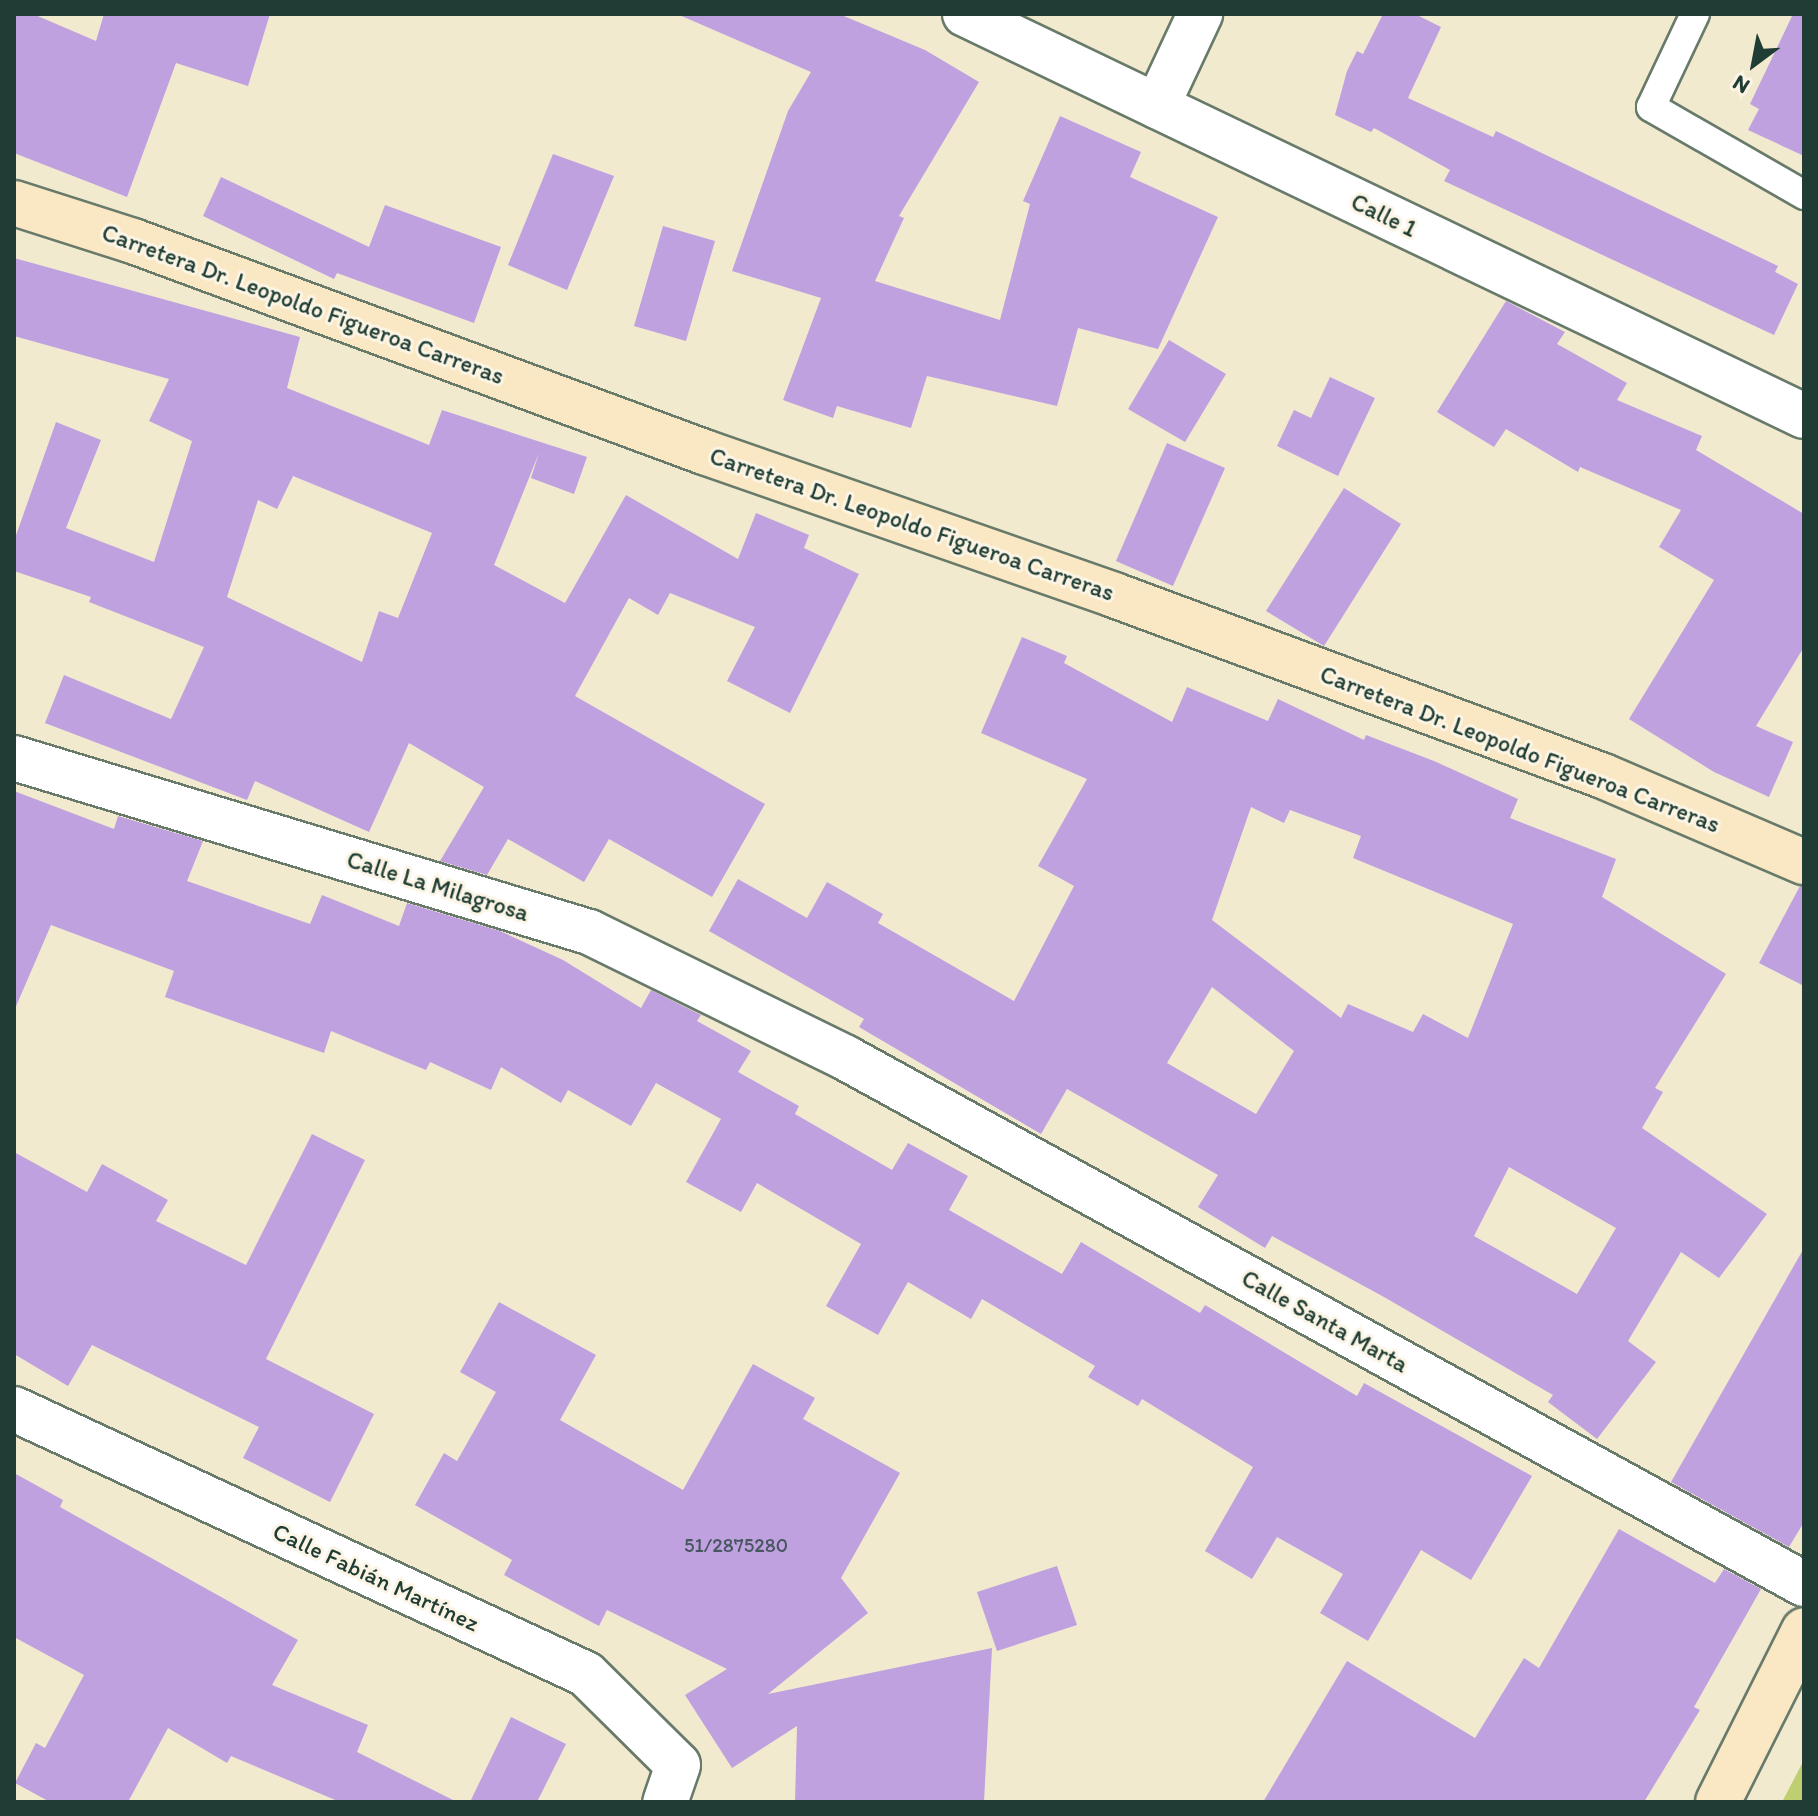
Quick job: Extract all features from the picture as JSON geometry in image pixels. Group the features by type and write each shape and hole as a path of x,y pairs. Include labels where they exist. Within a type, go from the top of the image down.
{"street":[{"name":"Calle 1","path":"965,14 1804,416"},
{"path":"1157,106 1200,14"},
{"name":"Carretera Dr. Leopoldo Figueroa Carreras","path":"14,203 148,246 704,452 1114,595 1603,776 1804,862"},
{"name":"Calle La Milagrosa","path":"14,758 589,932 846,1058"},
{"name":"Calle Santa Marta","path":"846,1058 1804,1584"},
{"name":"Calle Fabián Martínez","path":"14,1409 586,1674 678,1765 665,1802"},
{"path":"1718,1802 1804,1630"}],"lane":[{"path":"1695,14 1651,107 1804,195"}],"green space":[{"path":"1804,1760 1804,1802 1782,1802"}],"building":[{"path":"14,14 33,14 96,41 104,14 270,14 248,86 176,63 127,197 14,153"},
{"path":"677,14 839,14 925,50 979,82 899,216 904,218 875,281 1000,320 1030,204 1023,201 1060,116 1141,152 1130,177 1218,217 1158,349 1078,328 1057,406 927,376 911,428 837,406 833,418 783,400 821,298 732,271 788,111 811,72"},
{"path":"1383,14 1415,14 1441,27 1408,98 1493,137 1496,131 1778,266 1775,272 1798,284 1774,335 1444,181 1450,170 1374,128 1371,132 1335,115 1347,71 1357,51 1363,54"},
{"path":"1793,14 1804,14 1804,156 1748,130 1759,109 1750,104"},
{"path":"553,154 614,176 567,290 508,265"},
{"path":"221,177 369,247 385,205 501,247 474,323 337,273 334,279 203,216"},
{"path":"663,226 715,241 686,341 634,326"},
{"path":"14,258 300,337 287,388 429,445 442,410 587,457 574,494 531,478 539,453 494,565 565,603 626,495 738,559 756,513 809,535 804,548 859,574 790,713 727,681 755,627 670,593 658,615 629,598 575,696 765,804 712,897 609,839 584,882 508,839 487,875 440,861 484,787 409,743 369,832 255,781 247,800 45,723 64,675 171,719 204,647 89,602 91,597 14,571 14,541 56,422 101,440 66,528 154,562 192,441 149,421 169,379 14,336","holes":["293,476 432,533 398,618 379,611 362,662 227,597 258,500 277,509"]},
{"path":"1506,301 1565,332 1557,344 1627,383 1617,400 1702,436 1696,450 1804,514 1804,647 1756,726 1793,742 1769,797 1714,772 1629,719 1714,580 1659,547 1681,510 1580,467 1578,472 1506,429 1494,447 1437,412"},
{"path":"1169,340 1226,374 1185,442 1128,409"},
{"path":"1330,377 1375,398 1338,476 1277,446 1294,410 1311,418"},
{"path":"1167,443 1225,468 1173,586 1116,561"},
{"path":"1344,488 1401,524 1324,646 1266,611"},
{"path":"1022,637 1067,656 1064,663 1172,722 1187,687 1268,721 1278,699 1364,740 1366,735 1434,761 1518,799 1510,818 1616,859 1602,897 1726,974 1655,1088 1663,1092 1642,1128 1767,1214 1719,1278 1681,1252 1628,1341 1656,1362 1597,1439 1548,1402 1553,1395 1272,1236 1265,1248 1198,1207 1218,1175 1067,1089 1041,1134 859,1027 864,1019 709,931 738,879 807,918 827,882 883,914 878,923 1014,1001 1074,886 1038,866 1087,779 981,733","holes":["1251,807 1284,823 1290,810 1361,836 1353,858 1513,924 1468,1038 1423,1014 1413,1032 1348,1004 1341,1018 1212,920","1212,987 1294,1051 1256,1114 1167,1063","1509,1167 1616,1228 1577,1294 1474,1236"]},
{"path":"14,791 114,829 118,816 203,841 187,881 310,924 322,895 399,926 407,903 500,931 563,960 641,1008 651,990 701,1015 697,1021 751,1051 738,1072 799,1106 795,1114 892,1170 908,1143 968,1176 949,1210 1062,1274 1081,1242 1200,1313 1205,1305 1357,1396 1364,1383 1532,1476 1471,1580 1421,1550 1368,1641 1320,1613 1343,1574 1277,1537 1252,1579 1205,1551 1253,1467 1142,1399 1138,1406 1088,1377 1095,1366 982,1299 971,1319 908,1282 878,1335 826,1306 861,1244 757,1183 741,1212 686,1182 721,1119 656,1083 631,1126 568,1090 561,1103 501,1067 491,1090 430,1062 426,1070 331,1031 324,1053 165,997 174,971 51,925 14,1011"},
{"path":"1800,886 1804,886 1804,986 1759,963"},
{"path":"312,1134 365,1160 266,1359 374,1414 330,1502 243,1458 259,1427 92,1345 68,1386 14,1354 14,1152 87,1192 102,1164 168,1200 156,1221 246,1265"},
{"path":"1804,1248 1804,1522 1789,1547 1671,1482"},
{"path":"499,1302 596,1355 560,1420 683,1490 753,1364 815,1398 803,1419 900,1473 841,1578 868,1613 768,1694 992,1648 984,1802 795,1802 797,1726 732,1768 685,1695 727,1669 607,1610 599,1626 504,1575 512,1560 415,1505 444,1453 457,1461 496,1392 460,1372"},
{"path":"14,1473 63,1500 60,1507 298,1640 272,1685 368,1725 357,1752 457,1802 340,1802 231,1756 227,1763 168,1728 128,1802 50,1802 15,1783 36,1743 45,1748 84,1675 14,1637"},
{"path":"1619,1529 1715,1583 1724,1569 1761,1589 1694,1707 1700,1710 1644,1802 1263,1802 1347,1661 1475,1738 1524,1658 1539,1668"},
{"path":"1057,1566 1077,1625 997,1651 977,1592"},
{"path":"511,1717 566,1744 537,1802 470,1802"}]}
